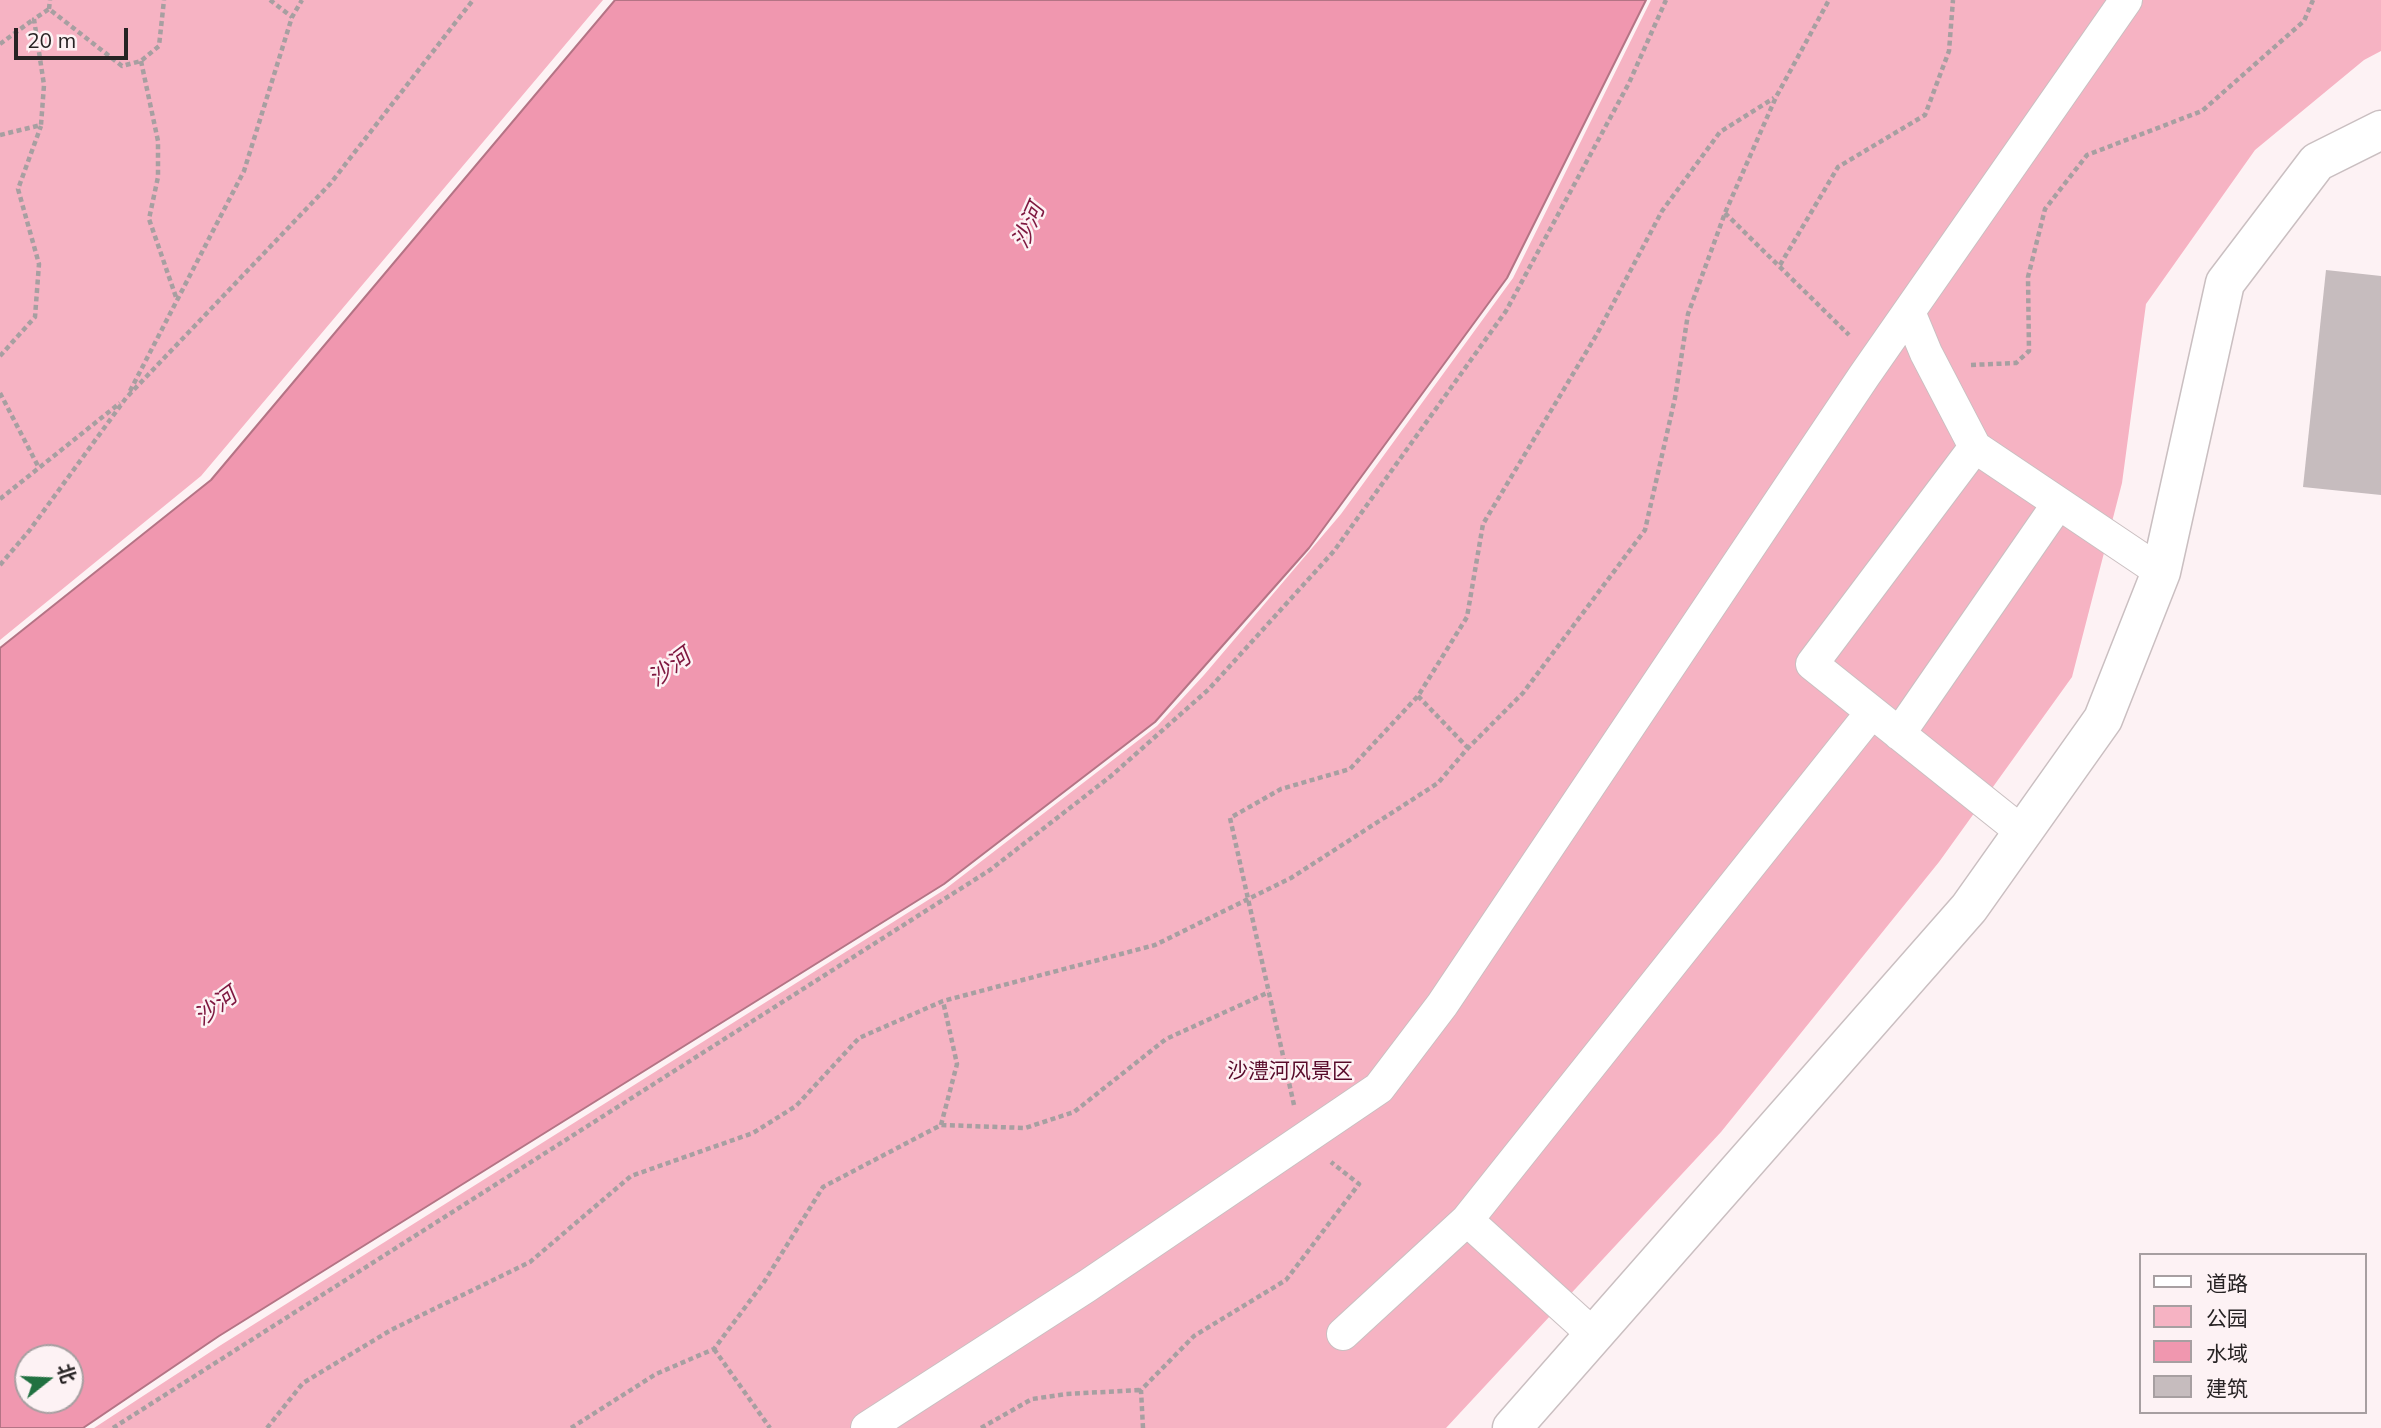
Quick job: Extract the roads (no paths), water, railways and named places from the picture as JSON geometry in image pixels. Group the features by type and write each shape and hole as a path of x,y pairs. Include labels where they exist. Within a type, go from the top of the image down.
{"street":[{"path":"867,1428 1087,1286 1379,1088 1442,1006 1874,360 2126,0"},
{"path":"1512,1428 1969,908 2103,719 2161,572 2225,283 2317,162 2381,130"},
{"path":"1909,312 1926,353 1975,447 2161,572"},
{"path":"1975,447 1812,664 2022,832"},
{"path":"1899,734 2058,504"},
{"path":"1343,1335 1467,1220 1872,712"},
{"path":"1467,1220 1595,1336"}],"water":[{"name":"沙河","path":"615,0 1646,0 1507,278 1309,548 1155,722 944,884 219,1336 83,1428 0,1428 0,648 211,480"}],"park label":[{"name":"沙澧河风景区","path":"1290,1072"}]}
